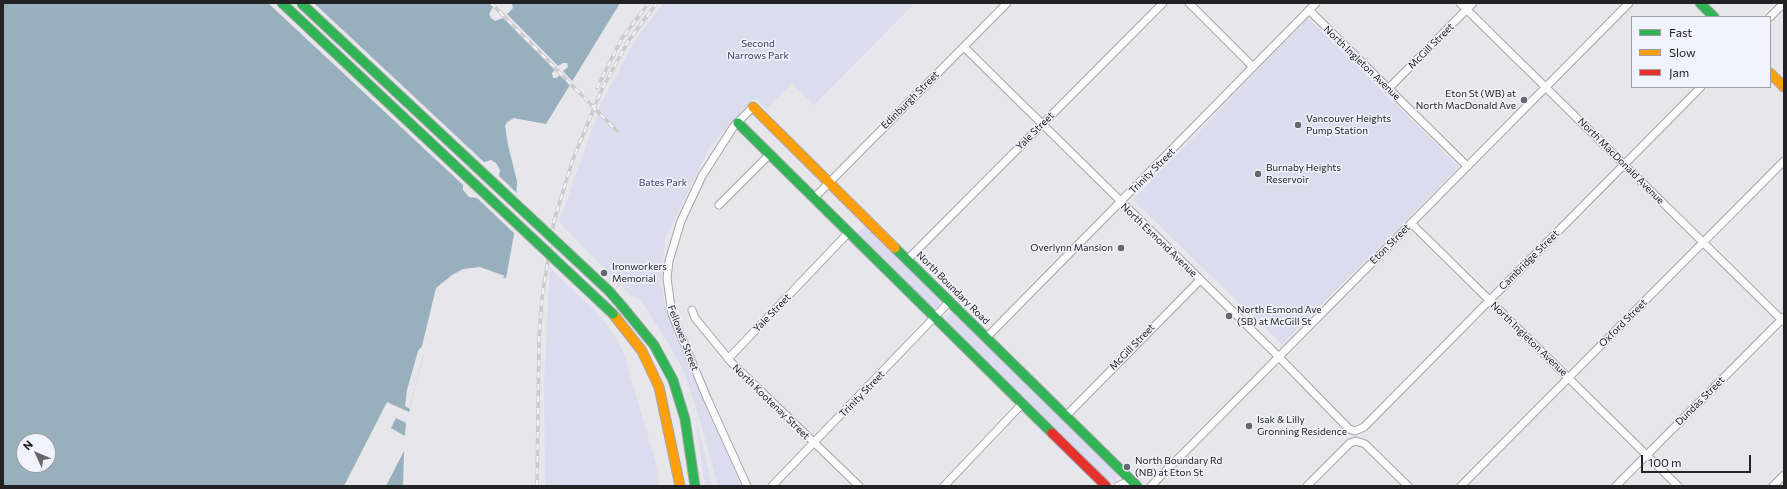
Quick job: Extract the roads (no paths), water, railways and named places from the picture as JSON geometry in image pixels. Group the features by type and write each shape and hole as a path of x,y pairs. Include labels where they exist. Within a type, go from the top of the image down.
{"main road":[{"path":"282,3 613,314 642,352 659,387 680,486"},
{"path":"300,3 609,291 622,306 654,345 670,374 680,398 698,486"},
{"path":"1700,3 1713,16"},
{"path":"1771,74 1784,87"},
{"name":"North Boundary Road","path":"753,107 1134,483"},
{"path":"738,123 1106,486"},
{"path":"690,446 695,486"},
{"path":"673,450 675,486"}],"street":[{"name":"Edinburgh Street","path":"814,198 1007,3"},
{"name":"Yale Street","path":"908,259 1163,3"},
{"path":"1189,3 1253,67"},
{"name":"Trinity Street","path":"987,337 1316,3"},
{"name":"North MacDonald Avenue","path":"1460,3 1783,320"},
{"name":"McGill Street","path":"1388,89 1473,3"},
{"name":"Eton Street","path":"1151,486 1629,3"},
{"path":"1771,17 1784,3"},
{"name":"North Ingleton Avenue","path":"1309,10 1467,166"},
{"name":"North Esmond Avenue","path":"964,47 1279,357 1349,429 1355,431"},
{"name":"Cambridge Street","path":"1355,431 1364,427 1700,88"},
{"name":"Fellowes Street","path":"747,486 707,398 675,321 670,304 667,282 669,261 684,215 702,176 738,123 753,107"},
{"path":"719,205 770,154"},
{"name":"Oxford Street","path":"1462,486 1784,161"},
{"name":"North Ingleton Avenue","path":"1411,223 1678,486"},
{"name":"Yale Street","path":"728,359 849,232"},
{"name":"McGill Street","path":"1066,416 1200,280"},
{"name":"Trinity Street","path":"772,486 950,301"},
{"name":"North Kootenay Street","path":"692,310 695,318 728,359 859,486"},
{"name":"Dundas Street","path":"1616,486 1783,320"},
{"path":"944,486 1022,404"},
{"path":"1307,486 1350,442 1356,441 1365,444 1408,486"},
{"path":"1773,486 1784,475"},
{"path":"1118,486 1134,483"}],"railway":[{"path":"491,3 617,131"},
{"path":"597,88 622,38 649,3"},
{"path":"537,486 539,338 542,298 554,221 573,159 602,89 629,40 657,3"}],"place":[{"name":"Eton St (WB) at North MacDonald Ave","path":"1524,100"},
{"name":"Vancouver Heights Pump Station","path":"1298,125"},
{"name":"Burnaby Heights Reservoir","path":"1258,174"},
{"name":"Overlynn Mansion","path":"1121,248"},
{"name":"Ironworkers Memorial","path":"604,273"},
{"name":"North Esmond Ave (SB) at McGill St","path":"1229,316"},
{"name":"Isak & Lilly Gronning Residence","path":"1249,426"},
{"name":"North Boundary Rd (NB) at Eton St","path":"1127,467"}],"park label":[{"name":"Second Narrows Park","path":"758,50"},
{"name":"Bates Park","path":"663,183"}]}
